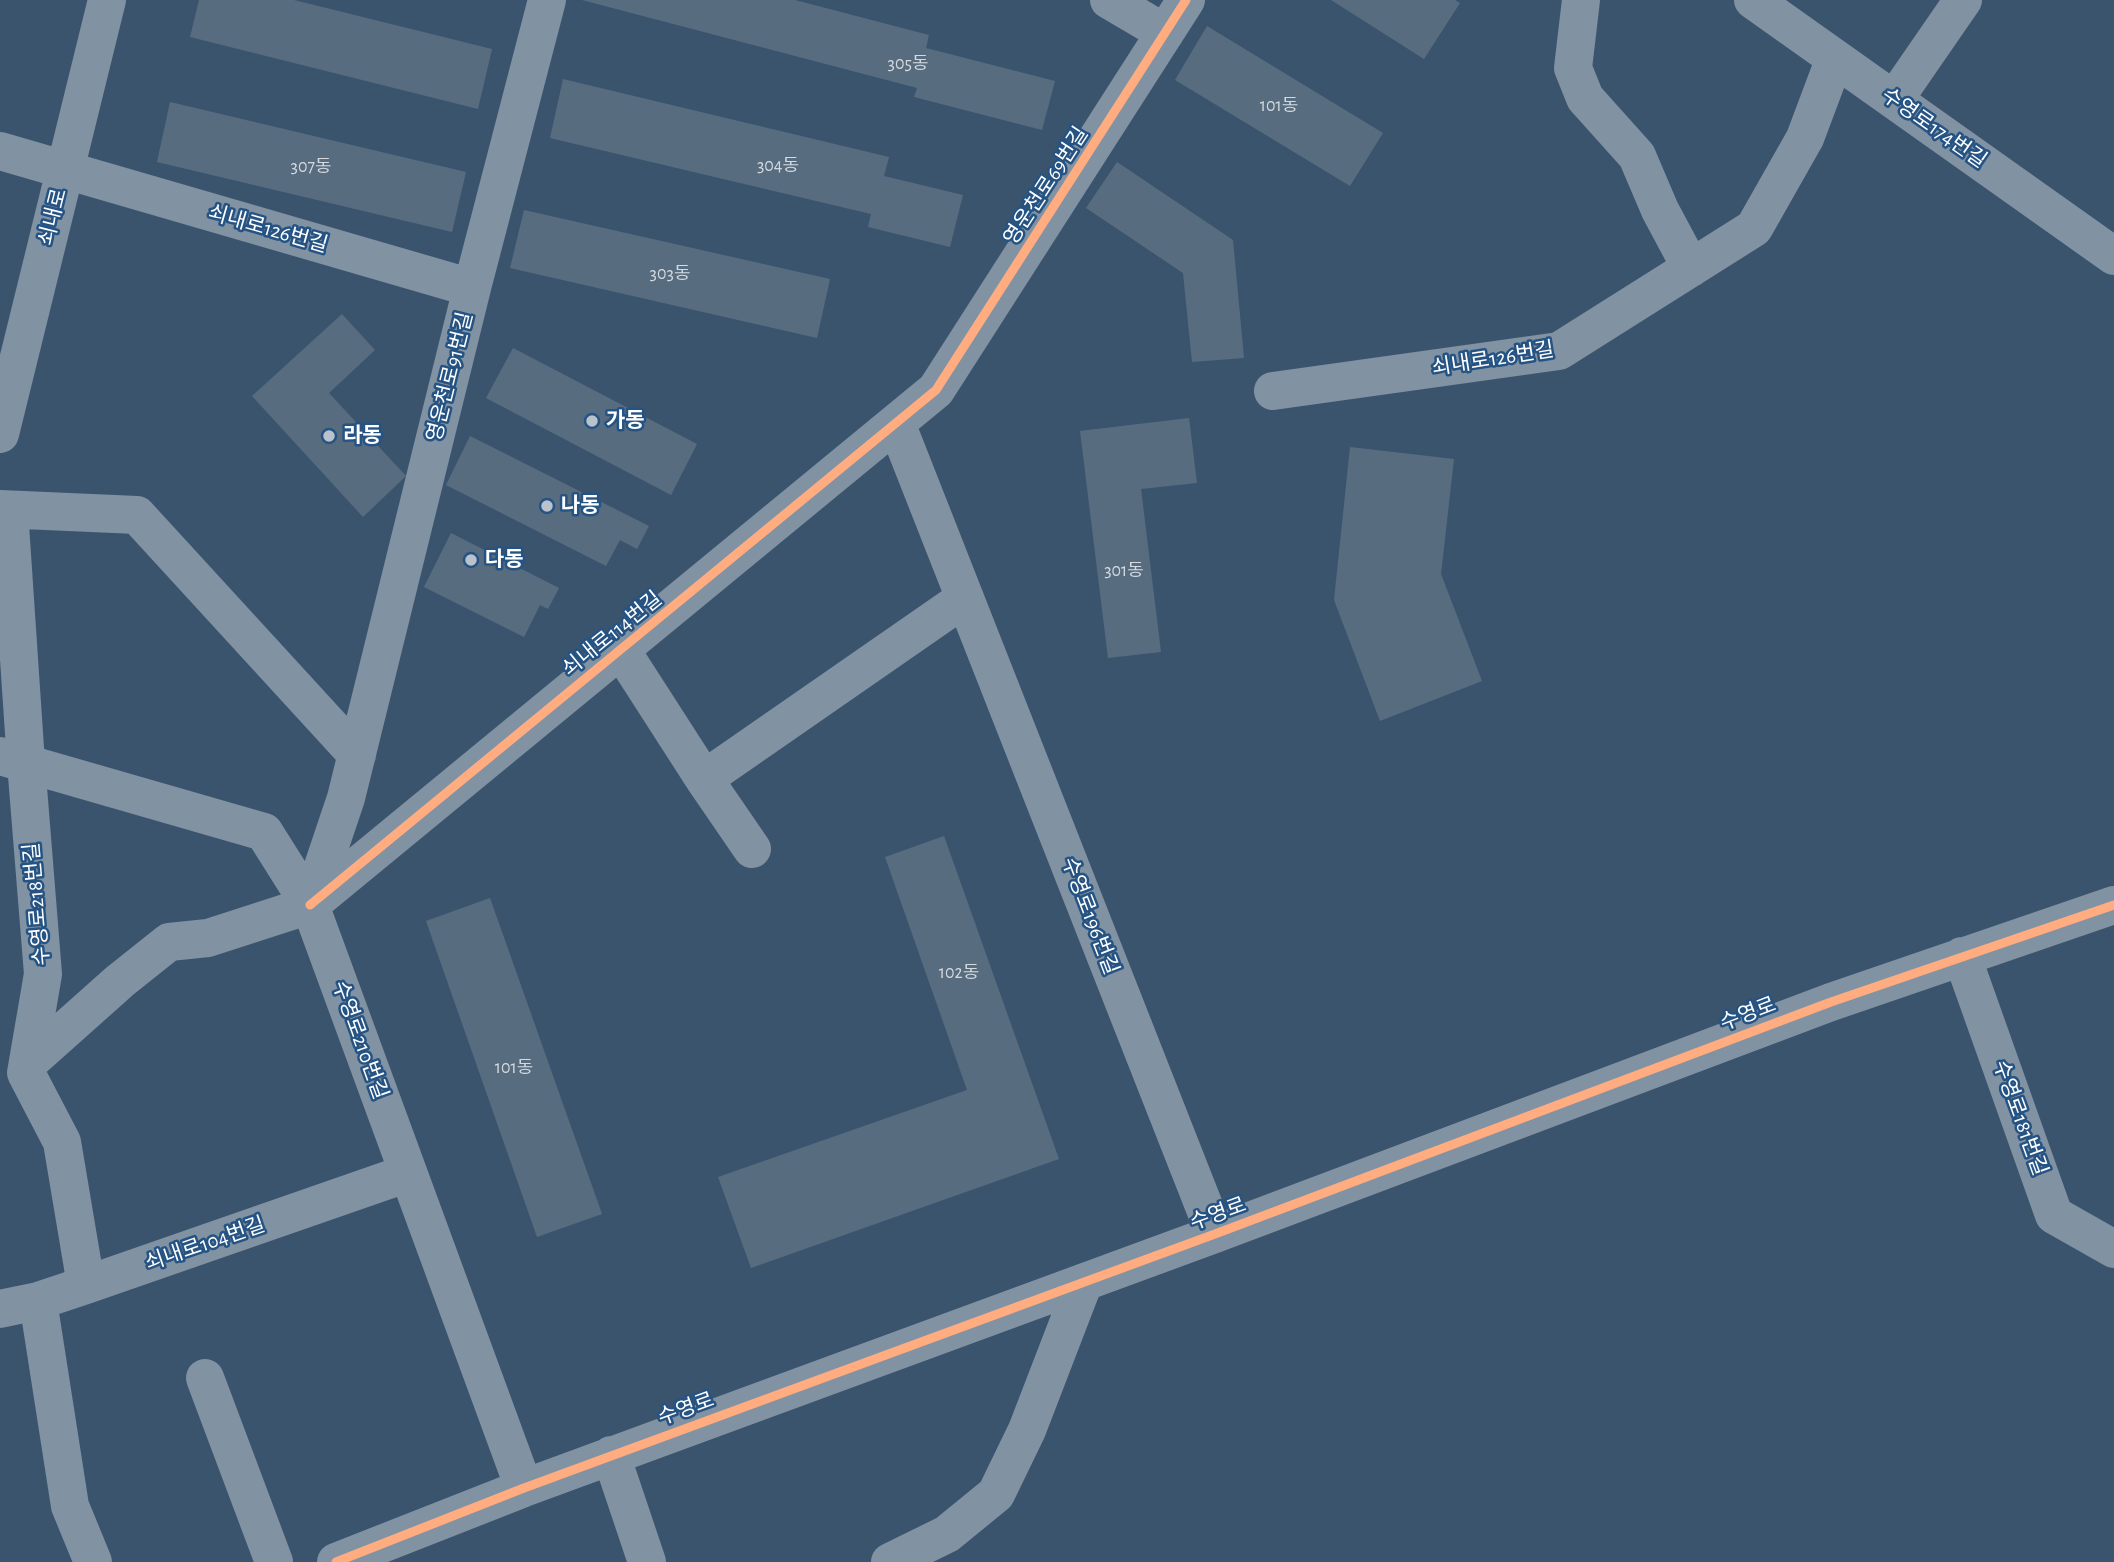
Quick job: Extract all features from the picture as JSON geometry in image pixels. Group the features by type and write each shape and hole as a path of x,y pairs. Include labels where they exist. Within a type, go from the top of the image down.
{"street":[{"name":"쇠내로","path":"0,434 107,0"},
{"name":"영운천로91번길","path":"310,905 346,798 472,288 547,0"},
{"path":"1109,0 1165,33"},
{"name":"영운천로69번길","path":"936,390 1186,0"},
{"path":"1581,0 1573,68 1585,97 1637,156 1660,210 1691,268"},
{"name":"수영로174번길","path":"1753,0 2114,256"},
{"path":"1894,100 1963,0"},
{"name":"쇠내로126번길","path":"1273,391 1559,351 1754,228 1805,138 1835,58"},
{"name":"쇠내로126번길","path":"0,151 472,288"},
{"name":"쇠내로114번길","path":"310,905 936,390"},
{"name":"수영로196번길","path":"896,423 1215,1234"},
{"path":"4,509 137,515 357,755"},
{"name":"수영로218번길","path":"4,509 13,760 43,974 26,1073 62,1142 86,1285"},
{"path":"704,779 965,598"},
{"path":"621,650 752,849"},
{"name":"수영로210번길","path":"13,760 264,832 310,905 524,1488"},
{"path":"28,1063 120,981 169,942 208,938 310,905"},
{"name":"수영로","path":"336,1562 611,1455 1215,1234 1831,1002 2114,905"},
{"name":"수영로181번길","path":"1962,956 2054,1215 2114,1249"},
{"name":"쇠내로104번길","path":"0,1309 38,1301 86,1285 408,1173"},
{"path":"890,1562 947,1534 996,1494 1027,1430 1084,1282"},
{"path":"38,1301 70,1507 93,1562"},
{"path":"205,1378 274,1562"},
{"path":"611,1455 646,1562"}],"building":[{"path":"199,0 294,0 492,49 478,109 190,37"},
{"path":"582,0 795,0 929,35 926,48 1055,81 1042,130 914,97 917,88"},
{"path":"1331,0 1455,0 1460,3 1424,59"},
{"path":"1207,26 1383,133 1350,186 1175,80"},
{"path":"563,79 889,157 884,176 963,195 950,247 868,227 871,214 550,138"},
{"path":"170,102 466,172 452,232 157,162"},
{"path":"1117,162 1233,240 1244,358 1192,362 1183,273 1086,208"},
{"path":"524,210 830,279 817,338 510,268"},
{"name":"라동","path":"342,314 375,350 329,393 406,476 363,517 252,396"},
{"name":"가동","path":"513,348 697,444 671,495 486,398"},
{"path":"1189,418 1197,483 1141,489 1161,652 1108,658 1080,431"},
{"name":"나동","path":"470,436 649,526 637,549 620,540 606,566 446,485"},
{"path":"1350,447 1454,459 1441,574 1482,681 1380,721 1334,600"},
{"name":"다동","path":"451,533 559,588 548,609 540,605 524,637 424,587"},
{"path":"944,836 1059,1159 751,1268 718,1177 967,1090 885,857"},
{"path":"490,898 602,1214 537,1237 426,921"}],"cycle path":[{"path":"310,905 936,390 1186,0"},
{"path":"336,1562 524,1488 1215,1234 1831,1002 2114,905"}],"place":[{"name":"가동","path":"592,421"},
{"name":"라동","path":"329,436"},
{"name":"나동","path":"547,506"},
{"name":"다동","path":"471,560"}]}
